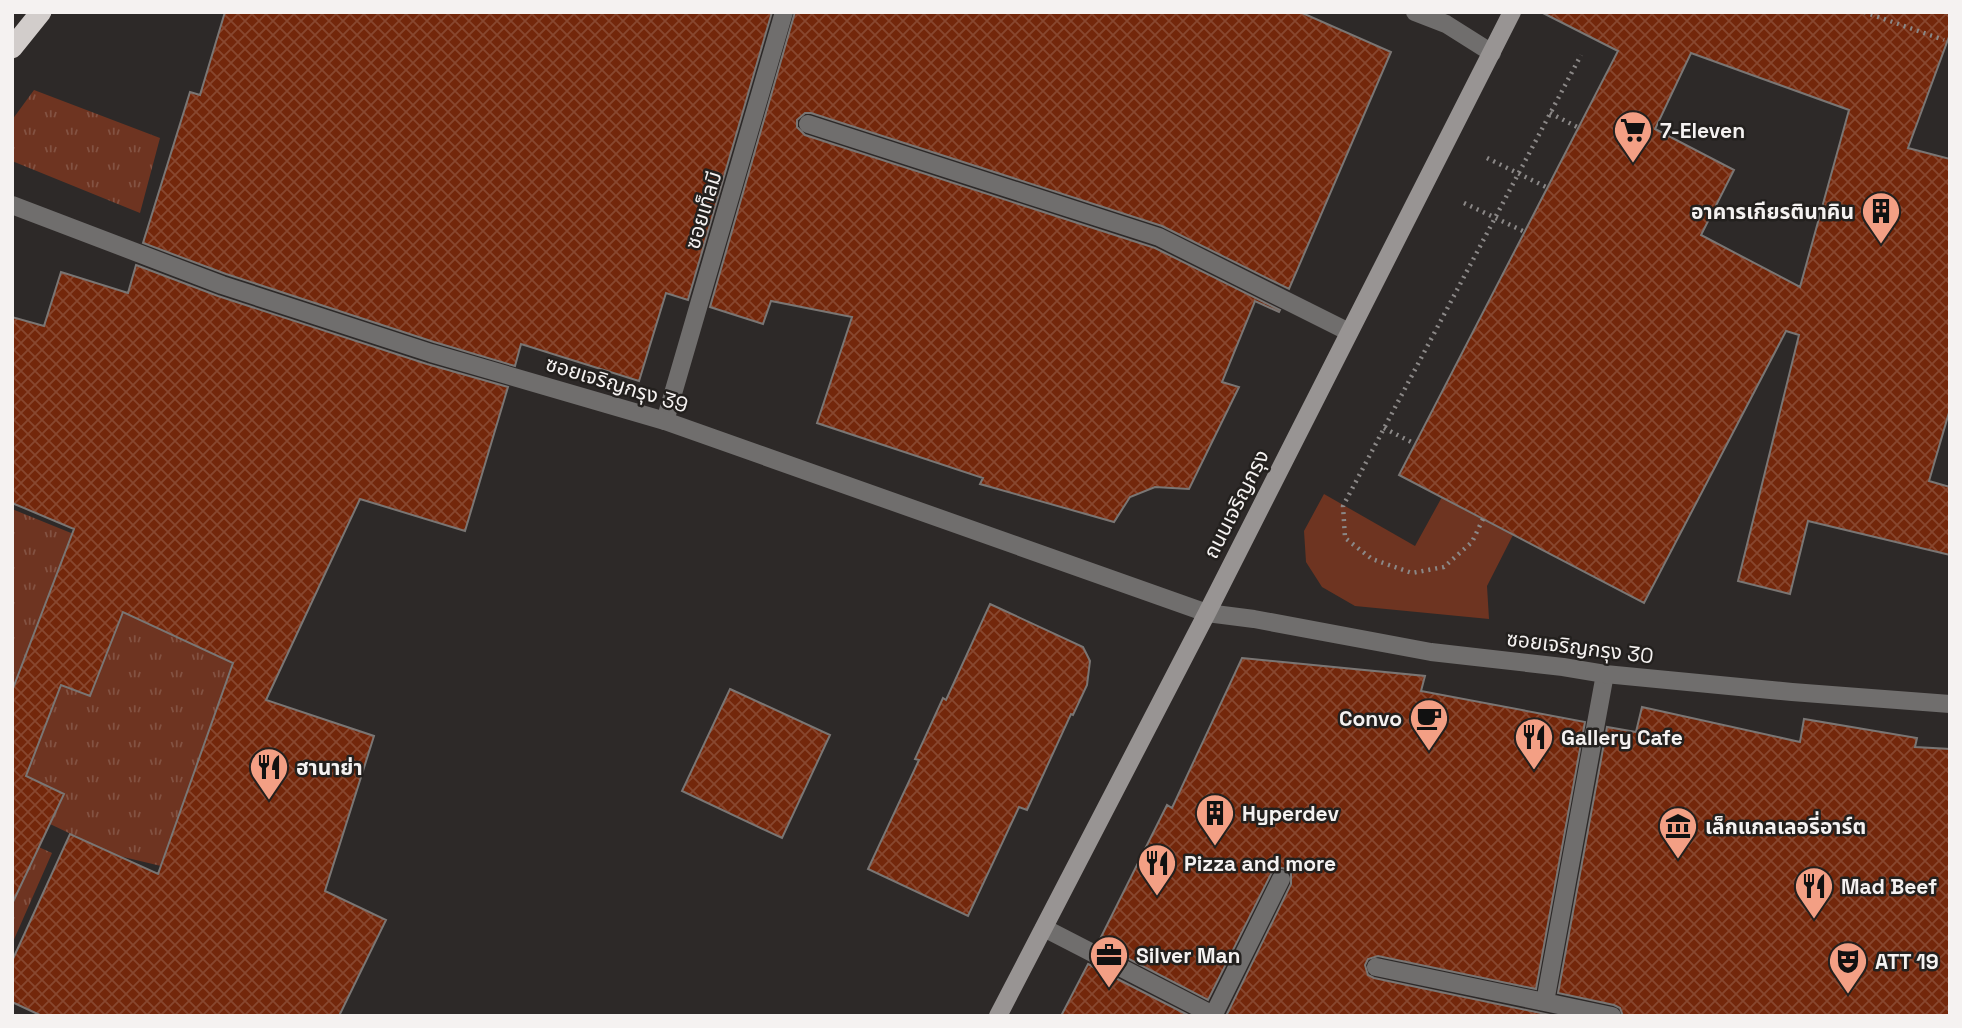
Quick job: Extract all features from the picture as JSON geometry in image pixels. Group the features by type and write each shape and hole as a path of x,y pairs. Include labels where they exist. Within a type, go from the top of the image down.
{"highway":[{"path":"12,48 41,12"}],"main road":[{"name":"ถนนเจริญกรุง","path":"998,1016 1207,613 1512,12"}],"street":[{"name":"ซอยเท็ลมี","path":"664,421 784,12"},
{"path":"1416,12 1446,24 1492,53"},
{"path":"808,124 1159,237 1349,332"},
{"name":"ซอยเจริญกรุง 39","path":"12,205 222,285 431,352 664,421 1207,613"},
{"name":"ซอยเจริญกรุง 30","path":"1207,613 1254,619 1431,652 1605,674 1950,704"},
{"path":"1545,1002 1605,674"},
{"path":"1044,928 1213,1015 1281,879"},
{"path":"1376,967 1612,1016"}],"path":[{"path":"1864,12 1944,40"},
{"path":"1483,519 1472,542 1444,567 1412,573 1372,559 1345,538 1343,506 1581,55"},
{"path":"1550,113 1579,128"},
{"path":"1487,158 1548,188"},
{"path":"1464,203 1525,232"},
{"path":"1384,428 1415,444"}],"green space":[{"path":"34,90 160,138 140,213 12,161 12,120"},
{"path":"1324,494 1415,546 1442,497 1513,535 1487,586 1489,619 1355,606 1322,587 1306,562 1304,531"},
{"path":"12,509 135,559 118,609 232,663 161,866 115,855 50,824 12,793"},
{"path":"12,835 52,853 12,944"}],"building":[{"path":"225,12 772,12 688,300 666,293 639,381 521,344 515,366 226,274 143,243 190,92 200,95"},
{"path":"795,12 1300,12 1391,52 1289,289 1162,226 811,113 805,113 797,120 797,127 805,135 1155,248 1280,310 1279,312 1255,301 1222,382 1239,387 1189,489 1155,487 1130,497 1114,522 980,484 983,478 817,423 852,317 771,301 763,324 710,307"},
{"path":"1541,12 1950,12 1950,34 1908,148 1950,159 1950,409 1929,481 1950,487 1950,555 1808,521 1790,594 1738,581 1799,335 1786,331 1644,603 1399,475 1618,51","holes":["1691,53 1849,110 1800,287 1701,235 1734,170 1655,129"]},
{"path":"136,265 218,296 427,364 508,387 465,531 360,499 266,700 374,736 325,891 386,920 339,1016 42,1016 12,1002 12,961 70,834 158,874 233,663 123,612 90,696 61,685 26,776 64,794 12,904 12,691 74,529 12,503 12,317 44,326 61,272 128,293"},
{"path":"990,604 1083,647 1090,661 1087,685 1073,715 1071,714 1027,810 1019,807 968,916 868,869 919,760 915,759 943,698 946,700"},
{"path":"1242,658 1425,676 1421,691 1585,722 1536,989 1378,956 1368,959 1365,965 1368,975 1374,978 1555,1016 1226,1016 1291,884 1291,873 1281,868 1275,869 1271,874 1208,1000 1098,943 1167,805 1172,808"},
{"path":"730,689 830,735 782,838 682,791"},
{"path":"1642,707 1800,742 1804,719 1917,738 1915,747 1950,749 1950,1016 1623,1016 1620,1008 1614,1005 1558,993 1607,727 1636,732"},
{"name":"Silver Man","path":"1088,964 1190,1016 1061,1016"}],"place":[{"name":"7-Eleven","path":"1633,164"},
{"name":"อาคารเกียรตินาคิน","path":"1881,245"},
{"name":"Convo","path":"1429,752"},
{"name":"Gallery Cafe","path":"1534,771"},
{"name":"ฮานาย่า","path":"269,801"},
{"name":"Hyperdev","path":"1215,847"},
{"name":"เล็กแกลเลอรี่อาร์ต","path":"1678,860"},
{"name":"Pizza and more","path":"1157,897"},
{"name":"Mad Beef","path":"1814,920"},
{"name":"Silver Man","path":"1109,989"},
{"name":"ATT 19","path":"1848,995"}]}
